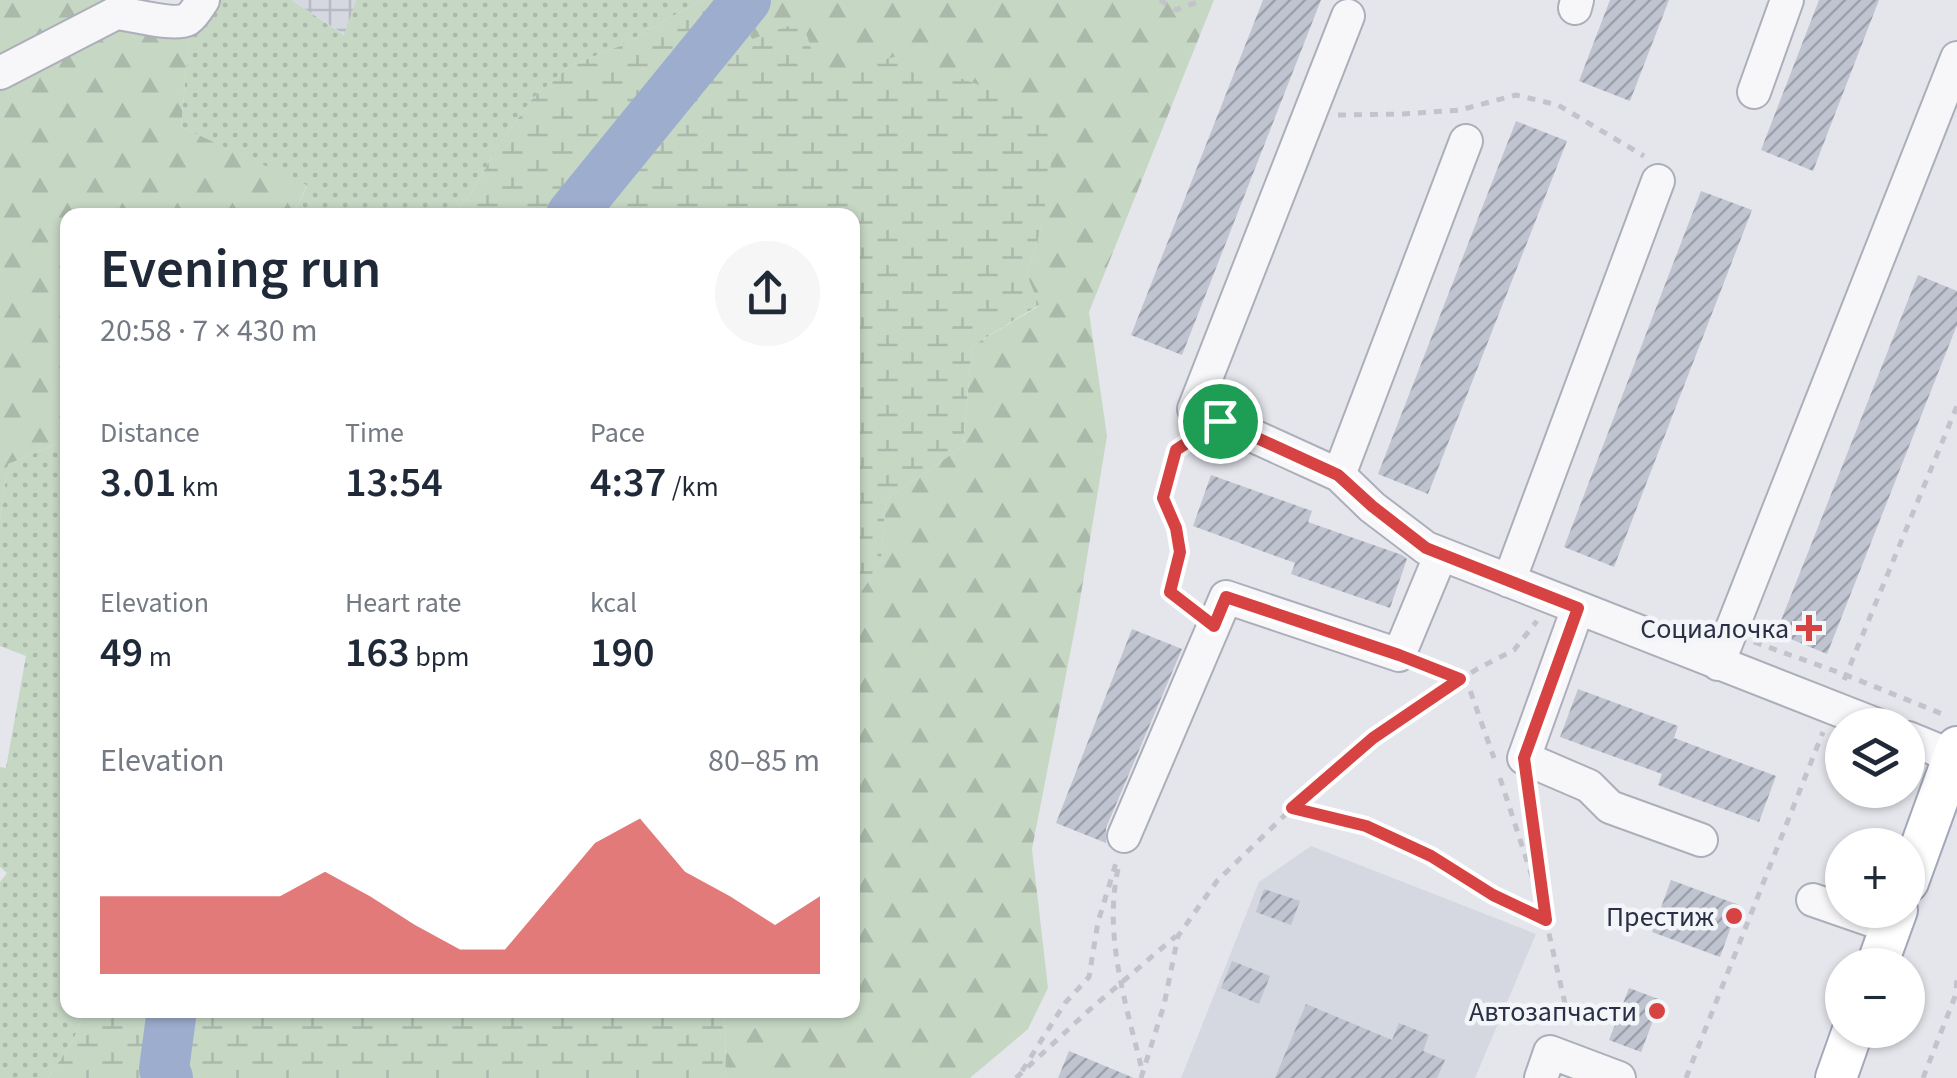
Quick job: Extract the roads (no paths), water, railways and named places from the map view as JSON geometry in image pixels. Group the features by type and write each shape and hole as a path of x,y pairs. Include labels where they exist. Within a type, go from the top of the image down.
{"main road":[{"path":"1925,833 1956,745"},
{"path":"1836,1078 1847,1048"}],"lane":[{"path":"0,73 116,14 174,23 189,18 203,0"},
{"path":"1754,92 1787,0"},
{"path":"1348,16 1194,409 1338,475 1426,548 1836,708"},
{"path":"1718,664 1957,58"},
{"path":"1338,475 1466,141"},
{"path":"1509,581 1658,181"},
{"path":"1124,836 1226,597 1399,655 1441,554"},
{"path":"1566,604 1524,758 1589,786 1610,808 1701,840"},
{"path":"1925,740 1956,745"},
{"path":"1813,900 1825,903"},
{"path":"1546,1065 1619,1078"}],"waterway":[{"path":"577,208 746,0"},
{"path":"168,1078 164,1069 171,1018"}],"place":[{"name":"Социалочка","path":"1809,628"},
{"name":"Престиж","path":"1734,916"},
{"name":"Автозапчасти","path":"1657,1011"}]}
